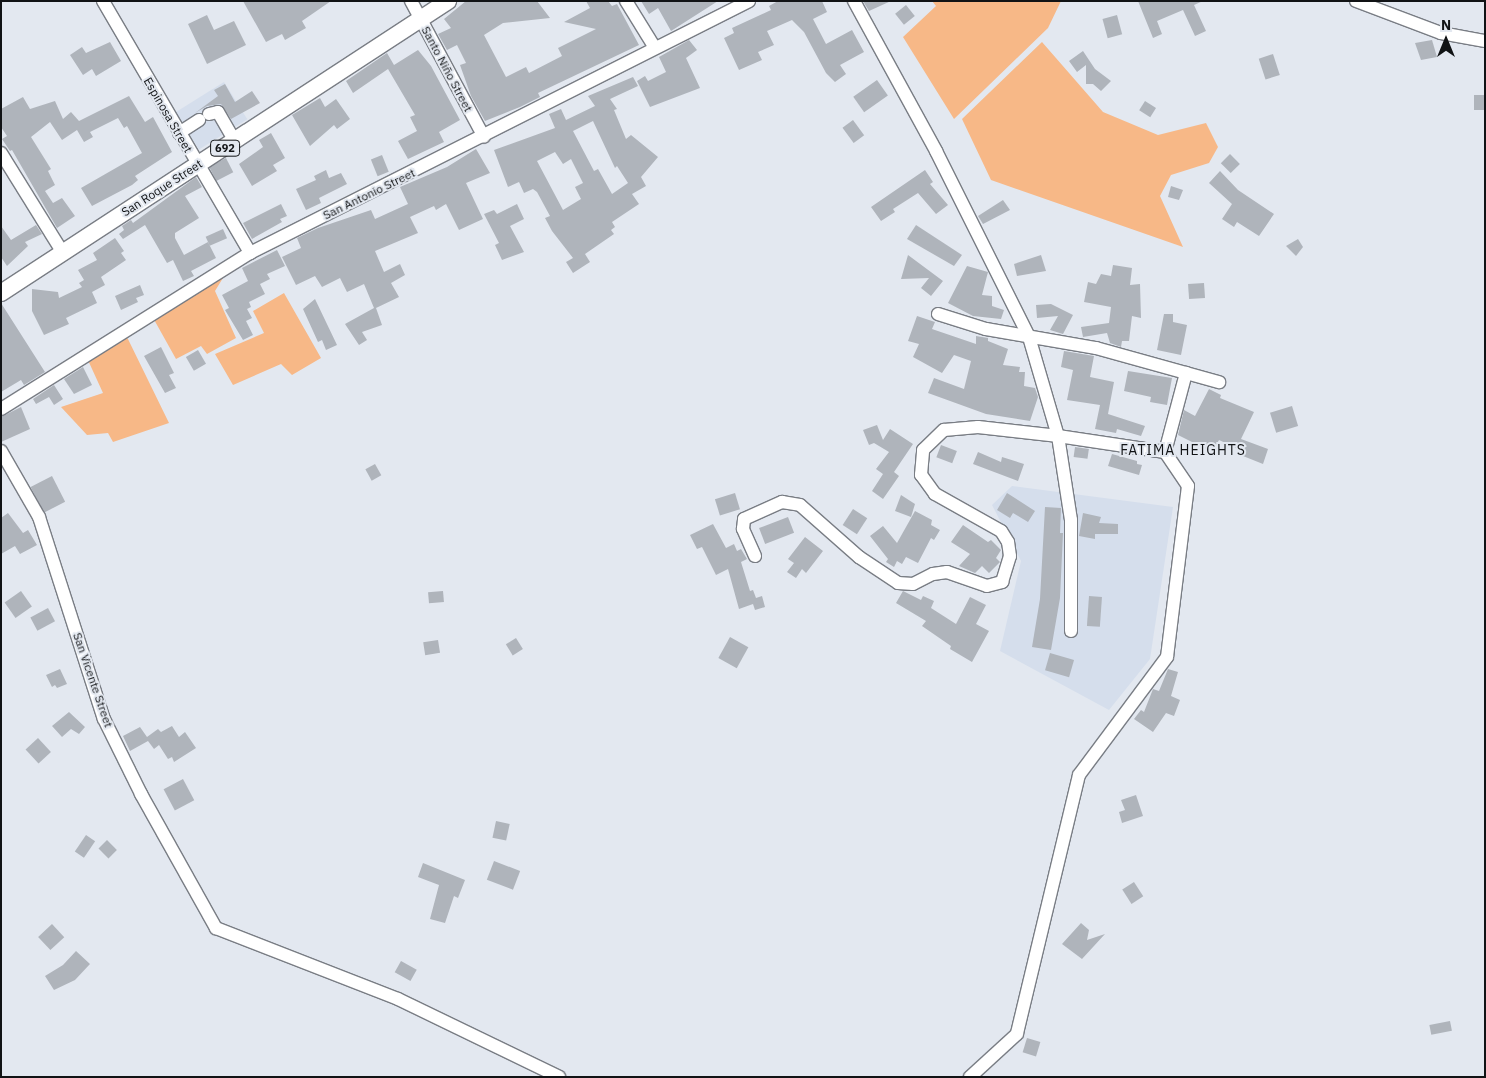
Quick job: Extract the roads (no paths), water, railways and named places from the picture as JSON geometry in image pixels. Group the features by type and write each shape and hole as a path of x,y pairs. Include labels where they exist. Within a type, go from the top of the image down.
{"main road":[{"name":"San Roque Street","path":"1,293 448,1"}],"street":[{"name":"Espinosa Street","path":"103,1 250,254"},
{"name":"Santo Niño Street","path":"411,1 484,138"},
{"path":"626,1 655,48"},
{"name":"San Antonio Street","path":"1,409 250,254 484,138 749,1"},
{"path":"854,1 936,151 1029,337 1058,436 1071,520 1070,631"},
{"path":"1356,1 1442,33 1485,41"},
{"path":"179,133 204,117 218,112 235,141"},
{"path":"1,153 63,253"},
{"path":"938,314 986,329 1096,348 1219,382"},
{"path":"1165,452 1186,373"},
{"path":"755,556 743,529 744,519 782,502 800,505 859,557 898,582 914,584 933,574 947,572 987,586 1002,582 1010,556 1005,537 1001,531 934,494 921,475 923,450 944,430 978,427 1058,436 1165,452 1188,486 1167,657 1079,775 1017,1034 970,1077"},
{"name":"San Vicente Street","path":"1,451 39,517 104,719 141,794 216,928 398,999 559,1077"}],"district":[{"name":"FATIMA HEIGHTS","path":"1183,450"}]}
